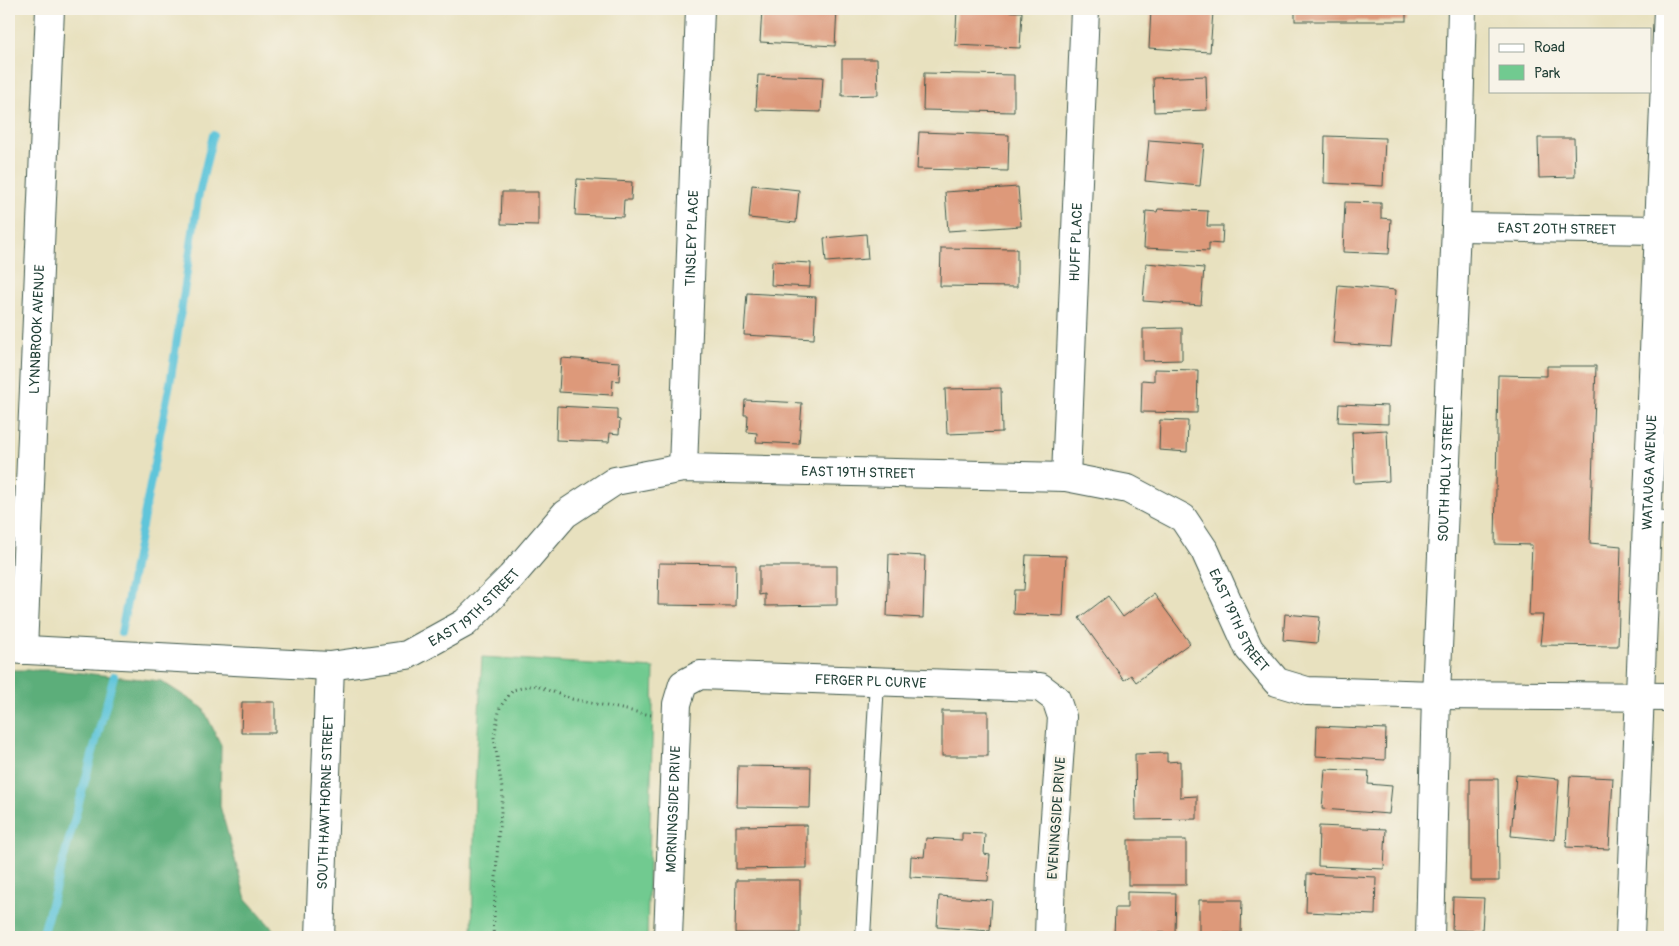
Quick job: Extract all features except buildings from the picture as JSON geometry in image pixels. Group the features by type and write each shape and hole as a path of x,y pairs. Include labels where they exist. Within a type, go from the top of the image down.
{"street":[{"name":"LYNNBROOK AVENUE","path":"16,650 50,9"},
{"name":"TINSLEY PLACE","path":"683,468 700,9"},
{"name":"HUFF PLACE","path":"1066,476 1085,9"},
{"name":"SOUTH HOLLY STREET","path":"1430,937 1436,695 1456,227 1462,9"},
{"name":"WATAUGA AVENUE","path":"1630,937 1638,696 1658,519 1661,401 1660,230 1668,9"},
{"name":"EAST 20TH STREET","path":"1456,227 1660,230"},
{"name":"EAST 19TH STREET","path":"16,650 330,666 406,655 466,623 511,577 565,514 615,480 683,468 1066,476 1128,489 1183,518 1205,551 1249,649 1277,682 1307,691 1436,695 1670,697"},
{"name":"SOUTH HAWTHORNE STREET","path":"320,937 330,666"},
{"name":"FERGER PL CURVE","path":"683,684 700,675 1040,687 1056,699"},
{"name":"MORNINGSIDE DRIVE","path":"668,937 676,719 677,704 683,684"},
{"name":"EVENINGSIDE DRIVE","path":"1049,937 1051,875 1062,717 1056,699"}],"lane":[{"path":"863,937 877,681"}],"path":[{"path":"492,937 498,838 503,796 494,738 500,707 512,690 534,686 572,699 676,719"}],"green space":[{"path":"482,657 654,668 647,937 472,937 475,788"},
{"path":"9,670 53,670 161,681 203,708 221,745 220,806 246,899 280,937 9,937"}],"waterway":[{"path":"121,633 171,378 198,198 213,135"},
{"path":"42,937 114,676"}]}
